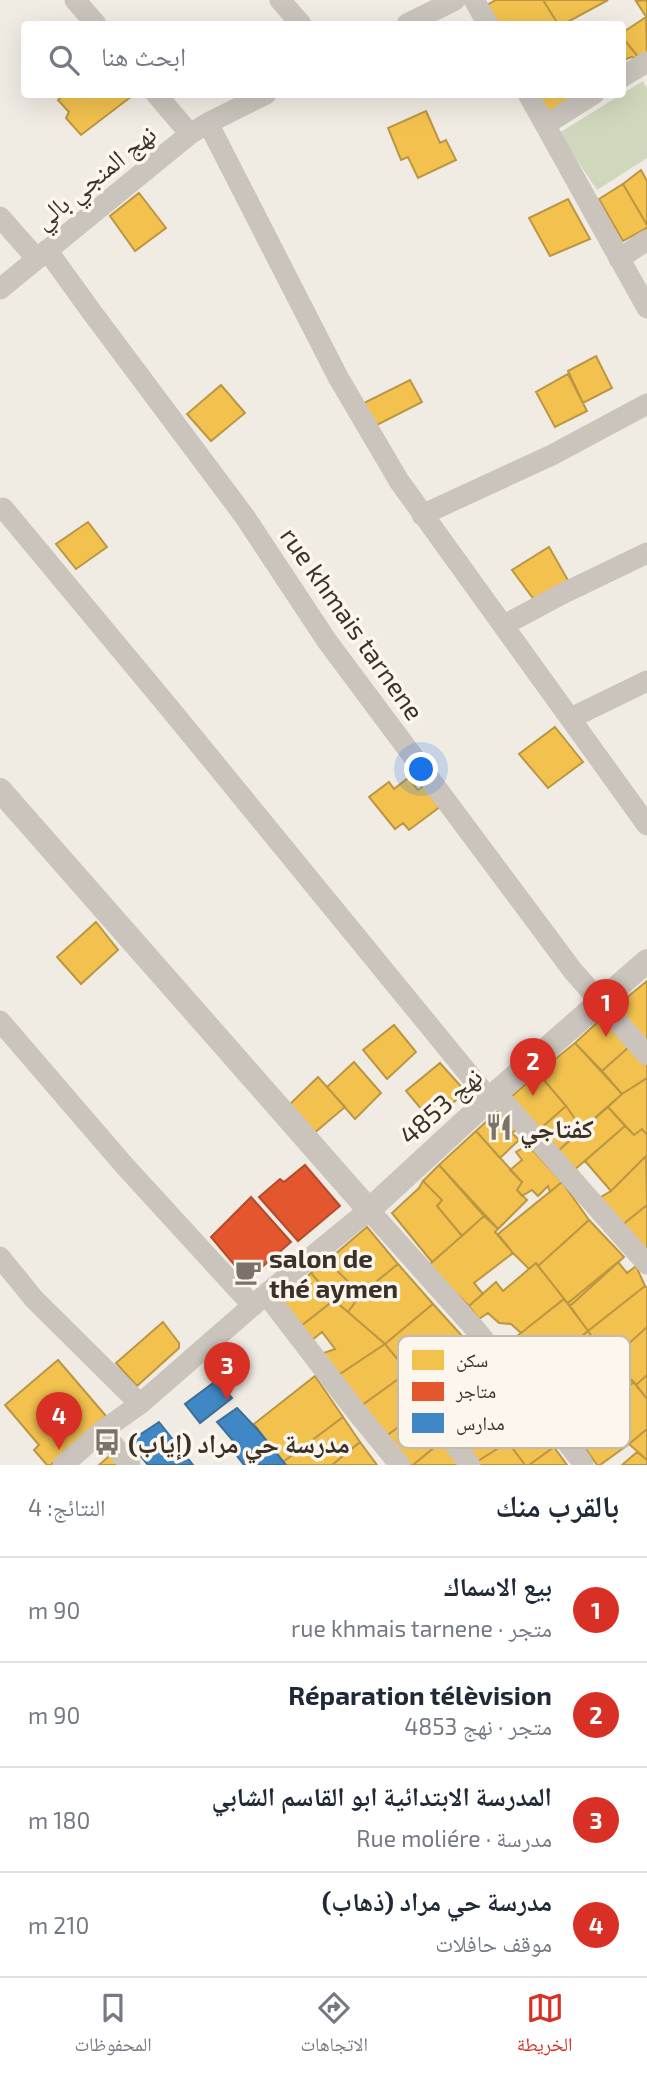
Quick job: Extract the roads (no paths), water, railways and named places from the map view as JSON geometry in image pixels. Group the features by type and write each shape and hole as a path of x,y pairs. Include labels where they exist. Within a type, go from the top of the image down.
{"street":[{"path":"75,0 93,21"},
{"path":"280,0 298,21"},
{"path":"413,21 455,0"},
{"path":"474,0 486,21"},
{"path":"626,75 647,62"},
{"path":"161,98 199,129 399,481 645,817"},
{"name":"نهج المنجي بالي","path":"0,289 199,129 258,98"},
{"path":"530,98 647,308"},
{"path":"545,125 588,98"},
{"name":"rue khmais tarnene","path":"0,217 42,254 91,312 245,517 327,641 573,971 647,1055"},
{"path":"619,258 647,240"},
{"path":"422,515 552,455 647,404"},
{"path":"3,508 493,1097 647,1264"},
{"path":"504,625 647,552"},
{"path":"571,718 647,681"},
{"path":"0,790 481,1336"},
{"name":"نهج 4853","path":"369,1210 647,961"},
{"path":"0,1021 123,1164 260,1300 400,1465"},
{"path":"63,1465 140,1404 369,1210"},
{"path":"0,1257 34,1299 140,1404"},
{"path":"103,1431 130,1465"},
{"path":"457,1448 470,1465"},
{"path":"571,1448 583,1465"}],"place":[{"name":"بيع الاسماك","path":"606,1037"},
{"name":"Réparation télèvision","path":"533,1096"},
{"name":"كفتاجي","path":"499,1127"},
{"name":"salon de thé aymen","path":"248,1272"},
{"name":"المدرسة الابتدائية ابو القاسم الشابي","path":"227,1400"},
{"name":"مدرسة حي مراد (إياب)","path":"107,1442"},
{"name":"مدرسة حي مراد (ذهاب)","path":"59,1450"}]}
